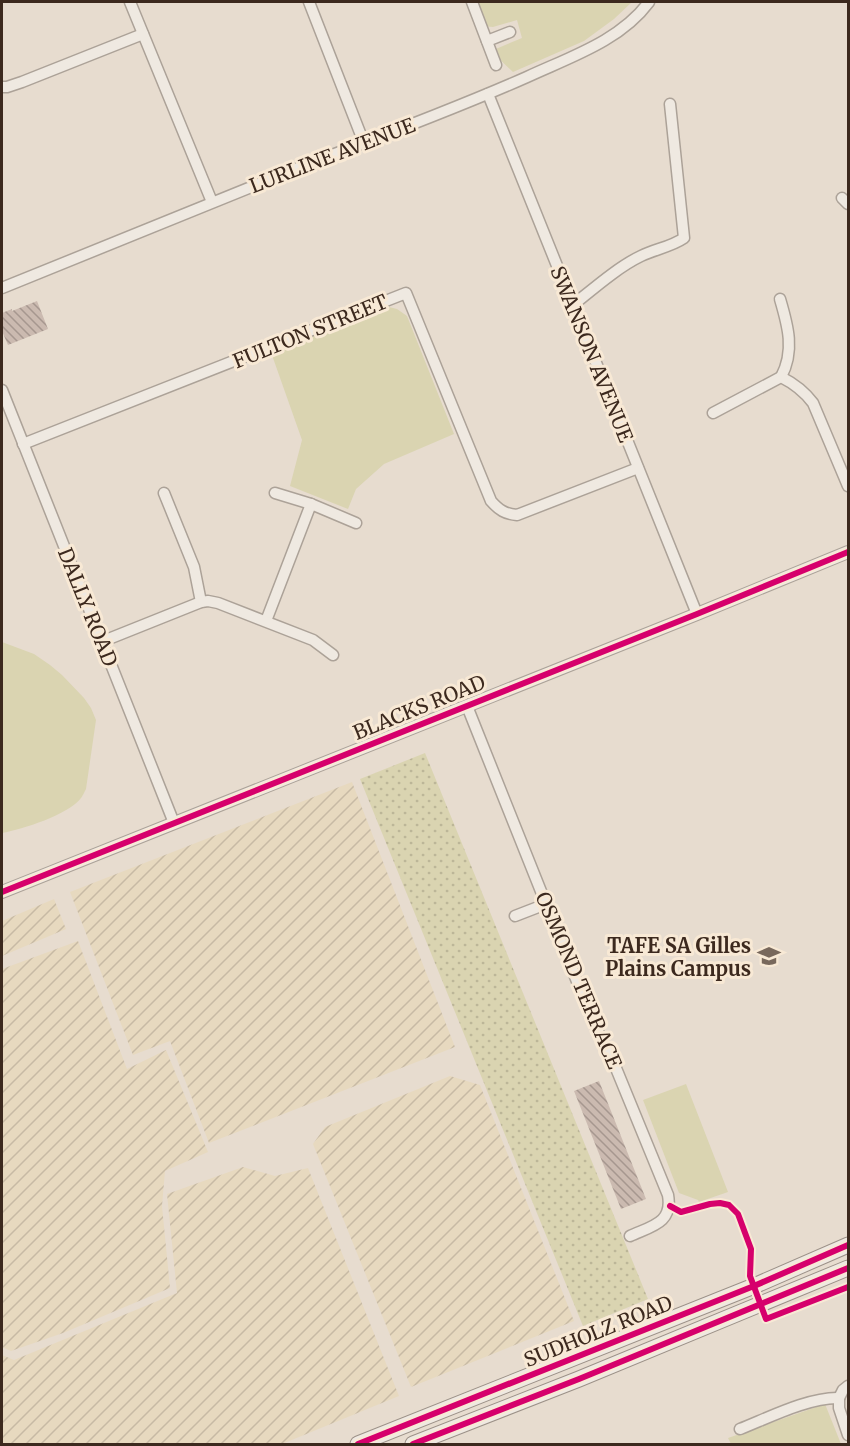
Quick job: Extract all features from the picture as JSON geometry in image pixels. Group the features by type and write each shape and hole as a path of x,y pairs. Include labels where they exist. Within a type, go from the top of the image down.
{"main road":[{"name":"SUDHOLZ ROAD","path":"358,1444 754,1286 849,1245"},
{"name":"SUDHOLZ ROAD","path":"413,1444 735,1316 849,1268"}],"street":[{"path":"130,2 212,202"},
{"path":"309,2 364,143"},
{"path":"472,2 496,65"},
{"name":"LURLINE AVENUE","path":"2,288 212,202 488,94 594,47 641,12 649,2"},
{"path":"487,41 510,32"},
{"path":"2,87 22,82 143,34"},
{"name":"SWANSON AVENUE","path":"488,94 697,614"},
{"path":"573,305 634,260 652,251 675,244 684,238 670,104"},
{"name":"FULTON STREET","path":"23,444 406,293 491,501 498,508 507,514 517,515 638,468"},
{"path":"713,413 781,377 787,366 789,338 780,299"},
{"path":"781,377 794,383 813,403 849,486"},
{"name":"DALLY ROAD","path":"2,390 174,823"},
{"path":"275,493 311,504 356,523"},
{"path":"164,494 194,567 201,602"},
{"path":"266,621 311,504"},
{"name":"BLACKS ROAD","path":"2,892 849,552"},
{"path":"102,642 208,601 313,640 333,655"},
{"name":"OSMOND TERRACE","path":"467,706 594,1024 611,1056 668,1195 670,1206 667,1215 657,1224 630,1236"},
{"path":"515,916 546,904"},
{"path":"849,1386 843,1390 839,1398 839,1408 849,1435"},
{"path":"740,1430 814,1400 839,1398"}],"shaded area":[{"path":"472,2 632,2 614,19 584,41 513,72 491,51 522,38 517,20 493,27 482,26"},
{"path":"385,306 397,309 407,316 454,434 384,464 356,489 348,509 290,486 302,440 273,358 273,352"},
{"path":"2,642 34,654 50,665 84,698 96,720 86,789 81,798 56,815 33,825 2,833"},
{"path":"425,753 648,1299 583,1326 360,779"},
{"path":"352,782 455,1047 209,1143 170,1041 133,1055 70,892"},
{"path":"54,899 66,929 2,956 2,921"},
{"path":"78,941 127,1069 166,1050 208,1152 165,1171 162,1206 170,1288 63,1333 11,1351 2,1347 2,969"},
{"path":"450,1076 480,1085 574,1321 411,1387 313,1144 325,1127"},
{"path":"686,1084 728,1192 699,1202 679,1193 643,1100"},
{"path":"243,1167 275,1176 308,1168 399,1396 282,1444 2,1444 2,1355 14,1360 177,1293 167,1194"},
{"path":"825,1404 841,1444 731,1444 728,1438"}],"building":[{"path":"37,301 48,329 8,345 2,331 2,313"},
{"path":"599,1081 646,1199 621,1209 574,1091"}],"cycle path":[{"path":"2,892 848,552"},
{"path":"670,1206 681,1212 720,1203 729,1205 738,1214 751,1249 750,1276 766,1319 848,1287"},
{"path":"358,1444 754,1286 848,1245"},
{"path":"413,1444 579,1379 848,1268"}],"place":[{"name":"TAFE SA Gilles Plains Campus","path":"769,956"}]}
